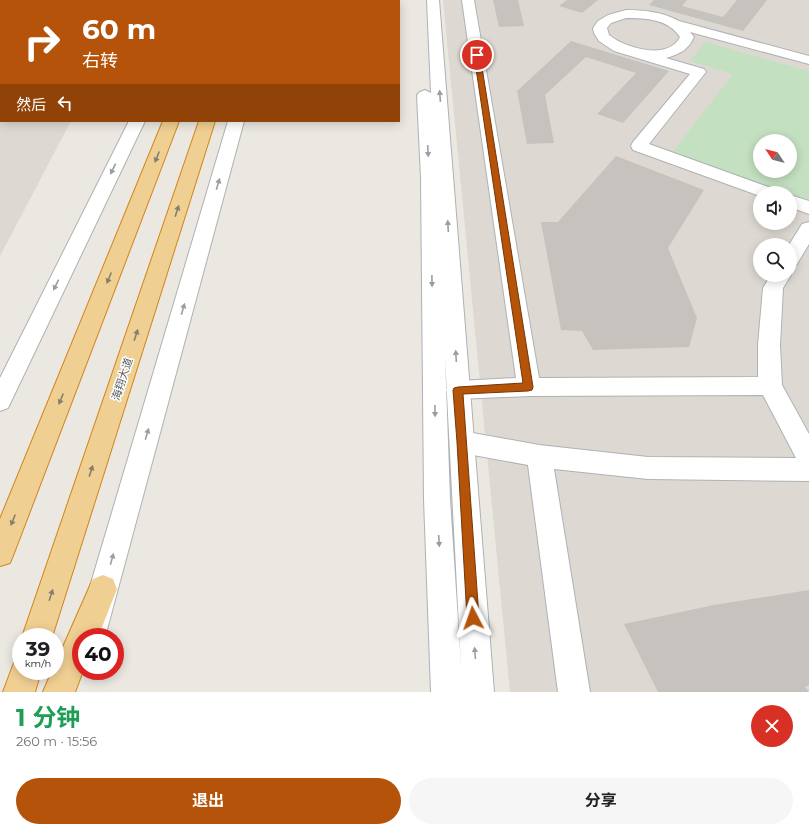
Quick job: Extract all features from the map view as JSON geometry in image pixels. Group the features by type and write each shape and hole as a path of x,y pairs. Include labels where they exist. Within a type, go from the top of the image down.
{"highway":[{"path":"0,553 171,122"},
{"name":"海翔大道","path":"40,628 207,122"},
{"path":"86,628 103,589"},
{"path":"59,692 72,662"},
{"path":"19,692 23,680"}],"street":[{"path":"419,0 430,178 437,500 447,692"},
{"path":"433,0 478,692"},
{"path":"468,0 528,387"},
{"path":"626,14 640,0"},
{"path":"753,188 639,146 699,72 624,50 612,45 600,32 601,25 606,20 615,16 626,14 652,15 676,24 809,60"},
{"path":"639,54 655,55 669,53 680,49 686,44 687,37 684,30 676,24"},
{"path":"0,401 137,122"},
{"path":"92,628 236,122"},
{"path":"797,204 809,208"},
{"path":"797,248 809,228"},
{"path":"777,282 773,288 769,345 770,386 809,458"},
{"path":"458,390 528,387 770,386"},
{"path":"462,442 539,456 648,468 809,470"},
{"path":"539,456 574,692"},
{"path":"74,692 77,680"}],"shaded area":[{"path":"443,0 809,0 809,692 510,692"},
{"path":"0,122 70,122 0,256"}],"green space":[{"path":"705,42 809,71 809,200 797,196 797,186 768,186 672,153 733,74 690,61"}],"building":[{"path":"493,0 518,0 524,26 499,27"},
{"path":"567,0 598,0 582,13 559,6"},
{"path":"654,0 687,0 682,6 723,17 737,0 767,0 743,31 649,5"},
{"path":"571,41 669,71 623,123 597,114 636,73 586,57 545,95 554,143 527,144 517,91"},
{"path":"616,156 704,190 668,248 697,318 689,347 593,350 582,331 561,330 541,222 558,222"},
{"path":"809,590 809,685 805,687 809,692 658,692 624,624 714,605"}],"route":[{"path":"473,618 458,390 528,387 477,55"}]}
